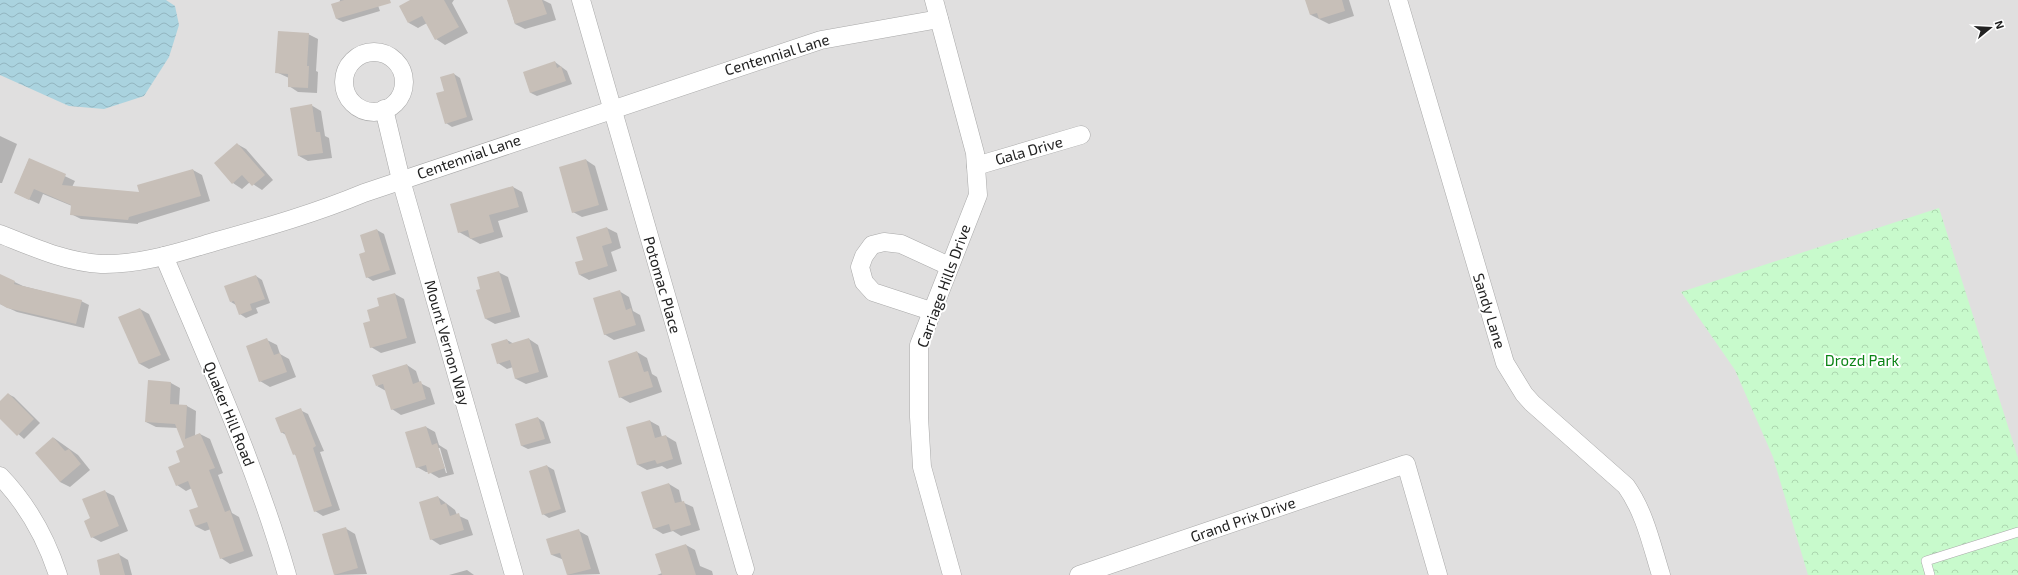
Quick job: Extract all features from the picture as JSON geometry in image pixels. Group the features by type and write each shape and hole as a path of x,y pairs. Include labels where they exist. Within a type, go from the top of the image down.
{"street":[{"name":"Potomac Place","path":"580,0 745,569"},
{"name":"Carriage Hills Drive","path":"934,0 975,153 978,195 919,345 919,417 922,467 952,575"},
{"name":"Sandy Lane","path":"1398,0 1505,363 1524,394 1532,403 1626,486 1644,517 1660,575"},
{"name":"Centennial Lane","path":"0,234 50,254 84,262 118,264 164,256 297,218 401,180 821,40 939,19"},
{"name":"Mount Vernon Way","path":"384,110 401,180 514,575"},
{"name":"Gala Drive","path":"976,166 1082,135"},
{"path":"932,311 873,292 864,282 860,267 864,256 872,245 884,242 901,244 949,266"},
{"name":"Quaker Hill Road","path":"164,256 246,455 277,538 287,575"},
{"name":"Grand Prix Drive","path":"1079,575 1406,464 1438,575"},
{"path":"0,476 22,501 33,518 51,554 58,575"}],"lane":[{"path":"1930,575 1926,561 2018,532"}],"shaded area":[{"path":"0,0 2018,0 2018,575 0,575"}],"green space":[{"name":"Drozd Park","path":"1939,208 2018,458 2018,575 1808,575 1773,457 1735,370 1681,292"}],"water":[{"path":"0,0 166,0 175,6 179,25 169,57 144,96 104,109 69,106 0,75"}],"building":[{"path":"344,0 390,0 391,3 336,19 331,4"},
{"path":"410,0 444,0 459,27 435,40 422,16 408,23 399,6"},
{"path":"507,0 542,0 547,14 515,24"},
{"path":"1305,0 1342,0 1345,11 1319,19 1317,13 1310,15"},
{"path":"278,31 309,33 307,66 309,66 308,88 288,87 288,74 275,73"},
{"path":"555,61 557,68 561,66 566,81 530,93 523,72"},
{"path":"454,73 467,117 445,124 436,93 444,91 440,77"},
{"path":"312,104 316,132 320,132 323,153 298,156 290,108"},
{"path":"237,143 265,175 252,186 242,175 232,184 214,163"},
{"path":"29,158 66,174 62,185 139,192 137,185 193,169 201,196 129,217 128,220 70,215 71,205 34,189 29,200 14,193"},
{"path":"586,159 599,205 572,213 559,167"},
{"path":"513,186 519,207 489,215 494,232 470,239 468,230 458,233 450,204"},
{"path":"607,227 612,243 602,246 608,266 579,275 575,262 583,260 576,237"},
{"path":"377,229 390,270 366,278 359,254 365,252 360,235"},
{"path":"499,271 511,312 485,319 476,290 480,289 477,277"},
{"path":"0,274 15,281 14,284 82,300 76,324 7,308 0,304"},
{"path":"256,275 265,299 250,304 252,310 239,315 234,301 230,302 224,286"},
{"path":"620,290 626,310 631,308 636,325 604,335 593,298"},
{"path":"395,293 407,338 370,348 363,323 370,321 367,310 379,306 377,298"},
{"path":"140,308 161,355 139,364 118,317"},
{"path":"267,338 274,355 280,353 287,372 259,382 246,346"},
{"path":"529,338 539,372 515,379 510,360 497,364 491,344 507,339 509,344"},
{"path":"637,351 644,372 648,371 653,387 619,398 608,361"},
{"path":"407,364 413,384 421,381 426,399 391,410 383,384 376,386 372,375"},
{"path":"148,380 171,382 170,404 187,405 185,439 200,433 215,468 209,470 225,512 230,510 244,551 220,559 207,522 195,526 189,510 198,507 188,481 176,486 168,467 180,462 176,451 184,447 175,424 145,422"},
{"path":"8,393 34,419 17,436 0,419 0,401"},
{"path":"301,408 316,446 313,448 332,506 314,512 295,454 293,455 284,432 281,433 275,418"},
{"path":"538,417 545,439 521,446 515,424"},
{"path":"650,420 655,438 666,435 673,459 657,464 655,460 637,465 626,427"},
{"path":"426,426 432,445 437,443 445,468 428,474 426,465 416,468 405,432"},
{"path":"53,437 65,451 69,449 81,464 60,482 35,453"},
{"path":"547,465 561,509 542,515 529,471"},
{"path":"669,483 675,503 684,501 691,525 671,531 669,524 653,529 641,492"},
{"path":"105,490 119,526 91,538 84,521 90,518 82,499"},
{"path":"438,496 441,505 446,503 450,516 459,513 464,530 430,540 419,502"},
{"path":"346,527 358,568 334,575 322,534"},
{"path":"579,529 591,569 567,575 560,553 551,555 546,539"},
{"path":"686,544 696,575 662,575 655,554"},
{"path":"119,553 125,575 100,575 97,560"}]}
